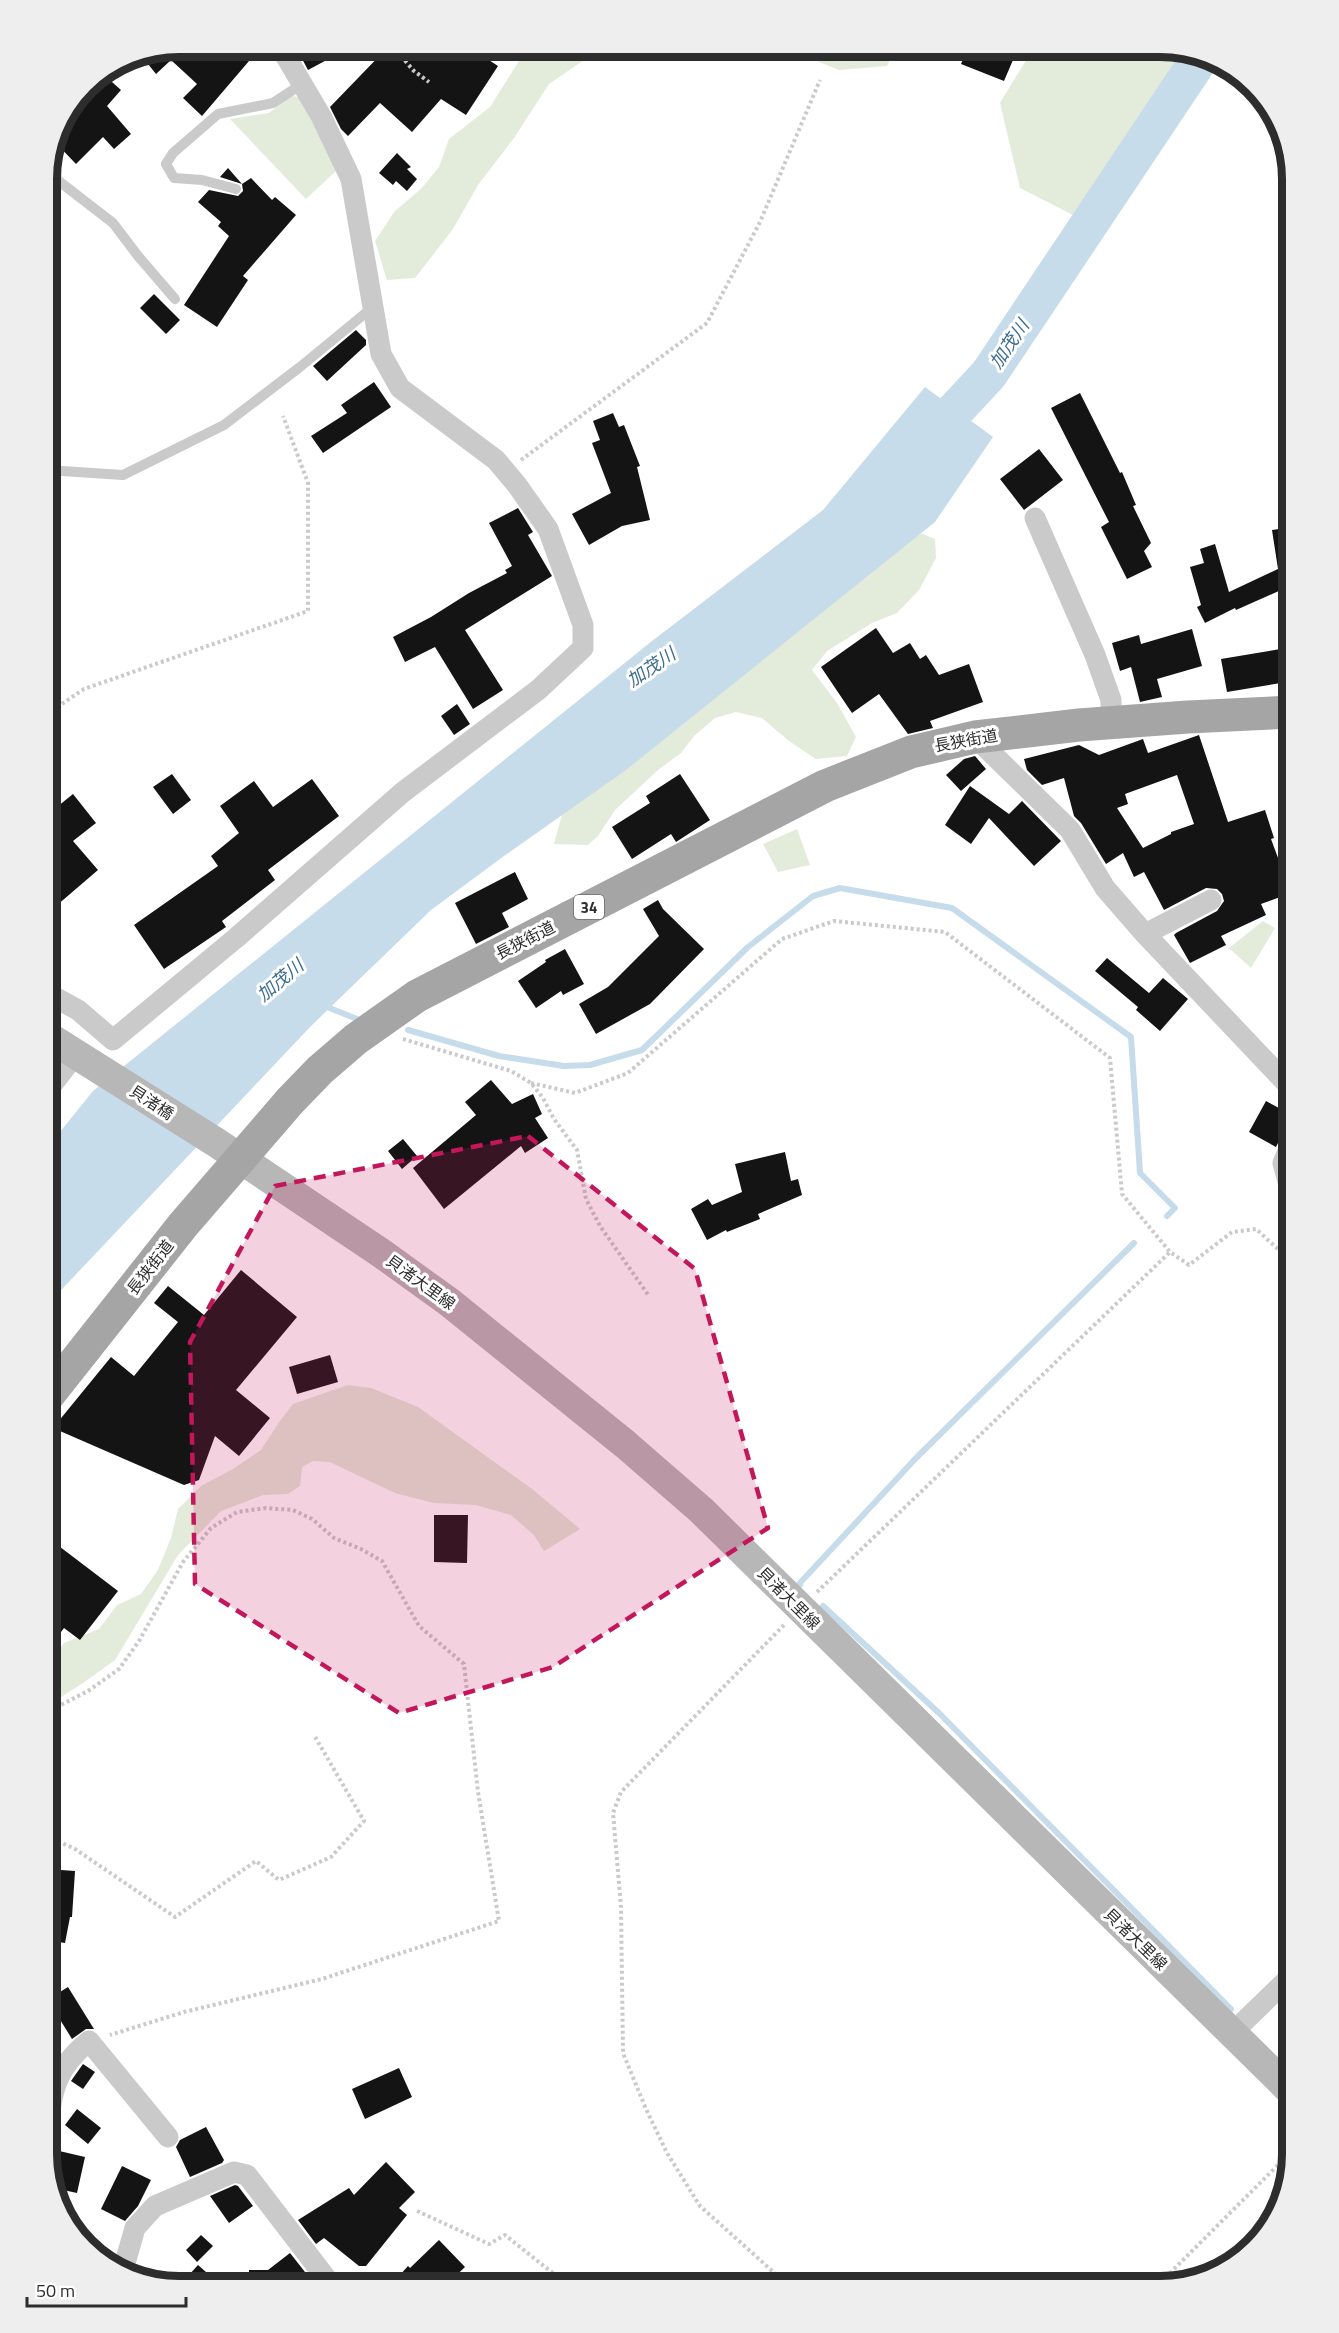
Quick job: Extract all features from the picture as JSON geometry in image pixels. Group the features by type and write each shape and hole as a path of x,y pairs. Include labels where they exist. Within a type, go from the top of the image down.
{"main road":[{"name":"長狭街道","path":"57,1384 183,1225 228,1151 377,1023 435,986 825,786 911,752 975,737 1111,723 1282,713"}],"street":[{"path":"57,998 78,1010 113,1040 236,938 403,792 538,690 583,648 582,625 548,529 496,460 400,388 381,354 351,179 290,57"},
{"path":"1035,518 1112,700 1111,723"},
{"path":"975,737 1070,830 1105,888 1145,934 1282,1077"},
{"path":"1145,934 1211,900"},
{"name":"貝渚橋","path":"57,1042 228,1151"},
{"path":"57,1081 81,1057"},
{"name":"貝渚大里線","path":"228,1151 391,1260 449,1302 525,1362 701,1510 799,1609 1282,2081"},
{"path":"1232,2033 1282,1985"},
{"path":"57,2078 74,2053 89,2041 168,2137"},
{"path":"125,2263 135,2228 155,2206 234,2172 247,2175 325,2276"}],"lane":[{"path":"236,189 202,180 174,178 166,164 173,153 219,114 273,103 302,84"},
{"path":"57,180 113,223 174,299"},
{"path":"57,471 123,475 224,425 373,307"}],"path":[{"path":"402,57 414,71 429,82"},
{"path":"506,471 707,323 760,222 820,80"},
{"path":"57,707 84,689 308,611 308,483 284,416"},
{"path":"377,1023 404,1039 511,1071 531,1083 575,1093 628,1073 782,939 834,921 945,932 1110,1058 1122,1194 1170,1252 1189,1265 1232,1232 1256,1229 1282,1252"},
{"path":"531,1083 577,1150 586,1198 600,1226 649,1296"},
{"path":"778,2276 700,2206 667,2153 623,2052 621,1907 613,1813 621,1791 799,1609 1170,1252"},
{"path":"57,1708 119,1669 139,1641 183,1562 212,1528 237,1512 266,1508 293,1510 312,1520 334,1538 361,1549 382,1562 419,1626 464,1664 477,1792 499,1922 322,1979 184,2012 89,2041"},
{"path":"57,1841 75,1849 175,1917 256,1861 279,1880 331,1857 364,1821 314,1734"},
{"path":"1168,2275 1282,2162"},
{"path":"417,2211 489,2244 505,2235 556,2276"}],"highlighted area":[{"path":"528,1136 695,1269 768,1528 553,1667 399,1713 195,1584 190,1342 275,1186"}],"green space":[{"path":"523,57 588,57 549,84 514,138 478,185 453,229 415,278 387,280 375,241 395,211 422,188 439,167 449,139 490,107"},
{"path":"807,57 891,57 887,66 839,70"},
{"path":"1028,57 1168,57 1183,59 1077,217 1020,188 1000,103"},
{"path":"291,96 299,97 333,153 336,171 306,199 230,119 269,113"},
{"path":"891,521 935,539 936,558 919,590 897,613 872,623 827,651 812,670 837,703 856,737 847,756 816,759 789,741 762,718 736,712 715,718 694,736 681,753 658,770 615,810 598,836 588,845 554,844 566,800"},
{"path":"797,829 810,865 778,872 763,844"},
{"path":"1263,921 1275,928 1251,968 1229,948"},
{"path":"348,1385 371,1388 418,1407 532,1489 580,1529 544,1551 534,1535 511,1515 476,1505 434,1503 395,1493 330,1462 313,1461 302,1467 300,1486 288,1494 263,1495 221,1511 178,1555 115,1660 57,1700 57,1652 64,1643 99,1629 117,1605 141,1594 158,1570 171,1538 178,1509 201,1486 233,1469 261,1450 293,1404"}],"water":[{"path":"925,387 993,437 935,522 626,770 431,910 311,1026 57,1294 57,1136 93,1091 652,641 823,510"}],"building":[{"path":"171,57 252,57 202,116 183,98 197,84 171,60 156,74 146,62"},
{"path":"301,57 332,57 308,70"},
{"path":"378,57 484,57 498,66 466,115 441,99 412,132 380,103 348,136 341,129 330,107"},
{"path":"964,57 1014,57 1004,81 961,64"},
{"path":"109,79 121,90 107,106 131,134 114,149 103,137 76,164 61,148 66,133 82,105"},
{"path":"397,153 411,167 407,169 417,179 407,191 396,181 393,185 379,173"},
{"path":"228,168 242,184 220,177"},
{"path":"251,178 272,200 275,197 296,215 243,276 248,280 217,327 184,305 229,236 218,226 221,222 198,202 209,190 238,196 243,191 242,184"},
{"path":"154,294 180,320 166,334 140,308"},
{"path":"356,330 366,340 366,345 327,381 313,366"},
{"path":"374,382 391,407 323,453 311,436 347,413 341,405"},
{"path":"1080,393 1120,473 1122,472 1136,505 1133,506 1151,543 1144,551 1152,567 1127,579 1101,527 1109,522 1051,408"},
{"path":"613,413 619,427 624,425 640,466 637,467 650,520 622,526 589,545 572,514 611,493 592,443 600,440 593,421"},
{"path":"1039,449 1063,480 1024,510 1000,479"},
{"path":"518,508 533,532 528,535 552,576 465,630 503,690 473,709 435,647 405,662 393,637 507,573 505,570 512,566 489,523"},
{"path":"1282,529 1282,599 1281,590 1236,610 1235,608 1205,623 1197,607 1201,605 1190,567 1204,563 1200,549 1215,544 1229,592 1278,569 1272,530"},
{"path":"876,628 893,653 910,643 920,659 926,655 939,675 969,664 983,702 930,721 933,728 908,734 879,694 852,713 821,667"},
{"path":"1192,629 1202,666 1157,679 1162,697 1140,702 1131,667 1120,671 1112,643 1139,635 1141,644"},
{"path":"1282,649 1282,683 1227,692 1221,659"},
{"path":"457,704 470,724 454,735 441,716"},
{"path":"1199,735 1228,822 1265,810 1274,838 1271,839 1282,869 1282,896 1261,904 1266,915 1221,936 1226,945 1190,963 1174,935 1217,911 1224,901 1222,894 1217,889 1206,888 1164,910 1144,872 1134,877 1123,853 1106,864 1081,823 1074,816 1064,778 1042,785 1027,770 1024,759 1079,745 1099,755 1143,739 1148,753","holes":["1177,775 1194,824 1171,832 1143,848 1117,808 1128,804 1125,794"]},
{"path":"975,756 986,769 961,791 946,775 964,759"},
{"path":"172,774 191,800 173,814 153,787"},
{"path":"680,774 710,820 676,842 671,834 632,859 612,827 650,803 646,796"},
{"path":"312,779 339,816 268,870 275,880 222,921 226,927 164,969 134,925 218,866 211,856 239,833 220,806 254,781 273,807"},
{"path":"970,786 1009,814 1022,801 1061,841 1034,866 989,818 971,844 945,825"},
{"path":"73,794 96,823 73,841 98,870 57,905 57,807"},
{"path":"515,872 528,899 502,913 509,927 476,944 455,903"},
{"path":"658,900 663,909 704,949 650,1004 596,1034 579,1004 608,987 659,936 643,909"},
{"path":"565,949 584,984 563,995 561,991 536,1008 518,981 546,962 545,960"},
{"path":"1107,958 1149,993 1163,978 1188,999 1160,1031 1136,1010 1138,1007 1095,971"},
{"path":"491,1080 512,1104 533,1094 542,1114 535,1118 548,1138 525,1153 521,1146 444,1209 413,1168 476,1115 465,1102"},
{"path":"1266,1101 1282,1110 1282,1135 1276,1147 1249,1132"},
{"path":"403,1139 417,1156 402,1169 388,1151"},
{"path":"785,1152 791,1181 798,1179 802,1195 758,1214 760,1219 727,1232 726,1230 707,1240 691,1209 708,1199 712,1205 742,1192 735,1164"},
{"path":"241,1270 297,1317 236,1390 270,1418 239,1456 215,1436 199,1480 184,1485 57,1430 57,1423 111,1357 134,1376 178,1322 154,1303 168,1286 204,1315"},
{"path":"330,1355 338,1382 297,1394 289,1367"},
{"path":"434,1515 468,1515 467,1563 434,1562"},
{"path":"57,1545 118,1591 80,1640 64,1628 57,1637"},
{"path":"57,1870 75,1871 72,1917 70,1917 65,1943 57,1942"},
{"path":"68,1987 94,2029 86,2029 72,2039 59,2018 57,2020 57,1994"},
{"path":"83,2064 95,2072 83,2089 71,2081"},
{"path":"399,2068 412,2097 365,2119 352,2089"},
{"path":"77,2109 101,2128 88,2144 65,2125"},
{"path":"206,2127 224,2160 190,2177 176,2147 180,2140"},
{"path":"57,2150 85,2157 77,2193 63,2190 59,2177"},
{"path":"386,2162 415,2192 399,2208 407,2215 366,2266 359,2266 324,2238 316,2244 298,2220 349,2188 354,2195"},
{"path":"122,2166 151,2180 138,2206 125,2221 101,2209"},
{"path":"235,2185 253,2206 229,2223 210,2196"},
{"path":"201,2235 213,2246 197,2262 186,2250"},
{"path":"439,2240 465,2267 456,2276 399,2276 408,2266 410,2268"},
{"path":"290,2253 308,2276 249,2276 249,2270 268,2270"},
{"path":"198,2265 211,2276 188,2276"}],"waterway":[{"name":"加茂川","path":"922,446 989,374 1197,63"},
{"path":"408,1030 499,1056 564,1066 590,1065 642,1050 748,947 813,896 840,888 952,908 1131,1037 1140,1173 1175,1208 1167,1216"},
{"path":"322,1005 357,1019"},
{"path":"800,1585 917,1457 1134,1243"},
{"path":"823,1606 939,1713 1231,2009"}]}
